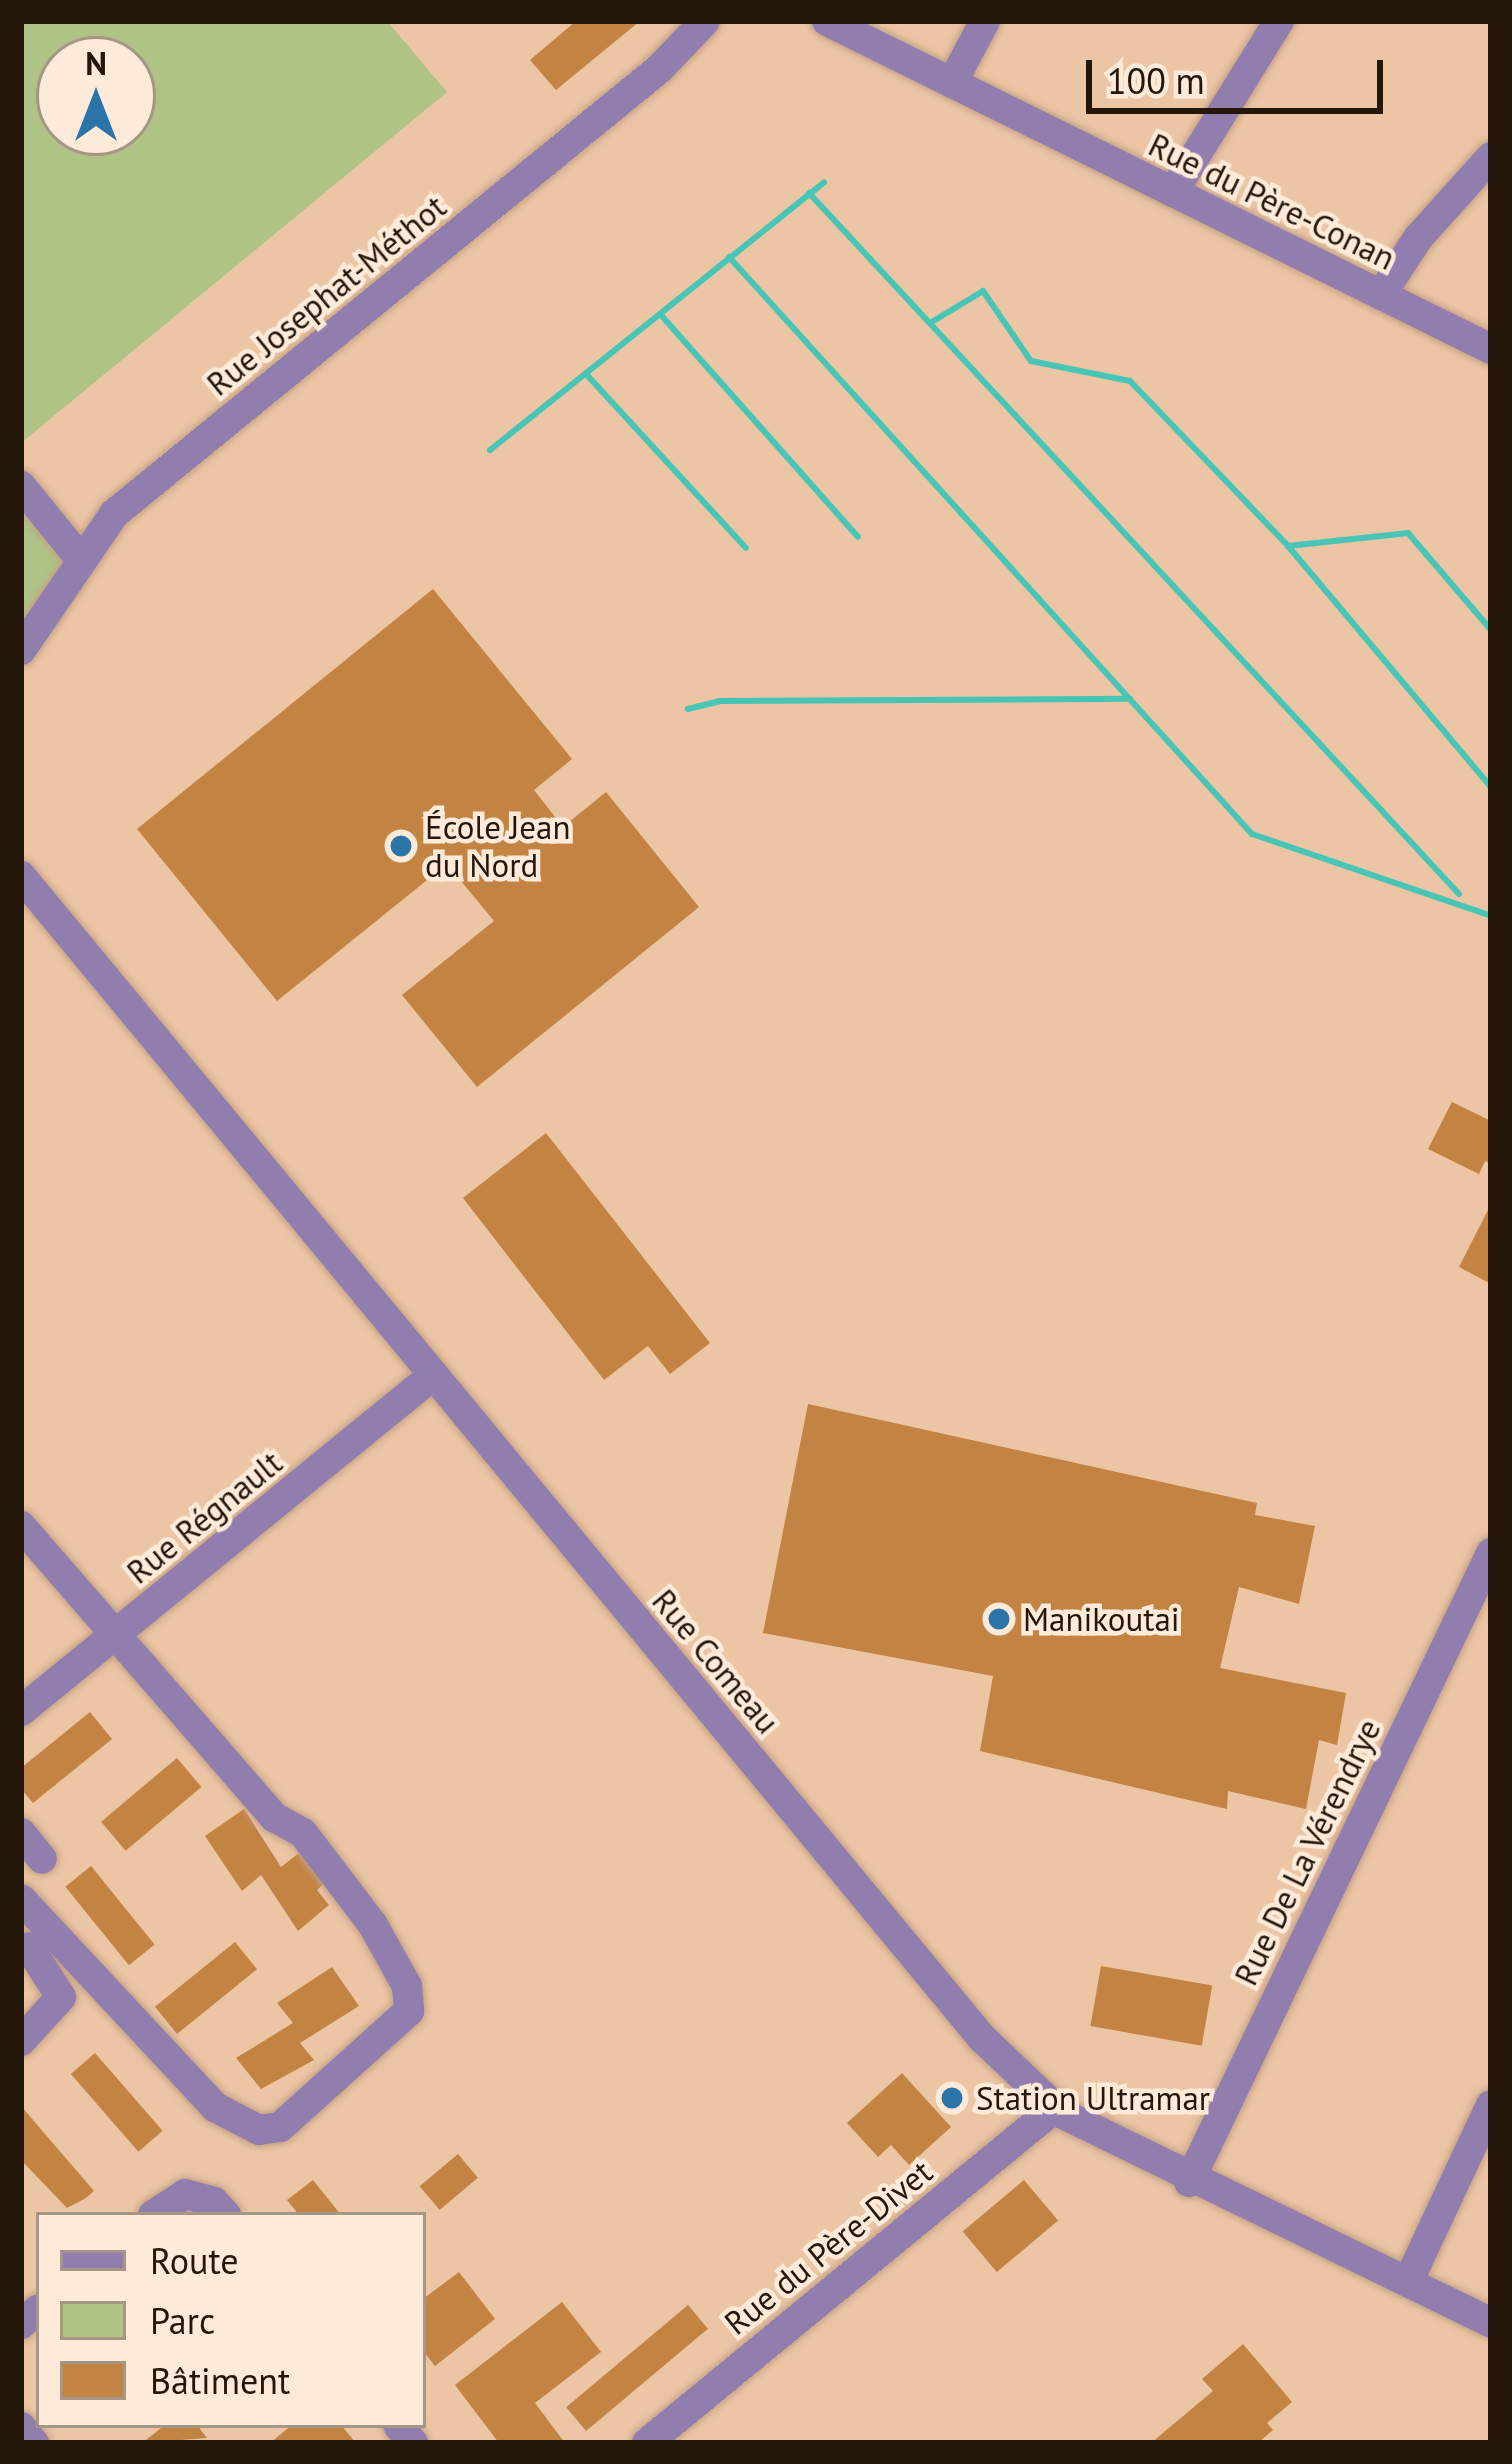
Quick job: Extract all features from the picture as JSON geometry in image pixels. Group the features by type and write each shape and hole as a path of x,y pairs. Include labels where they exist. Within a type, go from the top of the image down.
{"street":[{"name":"Rue Josephat-Méthot","path":"21,650 79,556 114,514 680,52 705,21"},
{"name":"Rue du Père-Conan","path":"827,21 1491,349"},
{"path":"952,83 985,21"},
{"path":"1173,192 1279,21"},
{"path":"1381,295 1418,238 1491,157"},
{"path":"21,485 79,556"},
{"name":"Rue Comeau","path":"21,876 888,1930 982,2038 1056,2107 1189,2182 1491,2323"},
{"name":"Rue Régnault","path":"21,1711 431,1377"},
{"path":"21,1526 112,1637 274,1817 303,1833 373,1925 407,1986 409,2011 280,2126 259,2131 215,2107 33,1944"},
{"name":"Rue De La Vérendrye","path":"1189,2182 1491,1553"},
{"path":"21,1833 42,1859"},
{"path":"21,1899 33,1944 61,1997 21,2041"},
{"path":"1408,2282 1491,2105"},
{"name":"Rue du Père-Divet","path":"647,2443 1056,2107"},
{"path":"160,2212 192,2195 221,2212"},
{"path":"21,2427 34,2443"}],"green space":[{"path":"21,21 387,21 447,92 21,443"},
{"path":"21,486 78,556 21,650"}],"building":[{"path":"576,21 640,21 556,90 530,60"},
{"name":"École Jean du Nord","path":"433,589 572,759 534,790 563,827 606,792 699,907 477,1087 402,995 494,921 447,864 277,1001 137,829"},
{"path":"1452,1102 1491,1121 1491,1164 1485,1161 1479,1174 1428,1149"},
{"path":"546,1133 710,1343 670,1374 648,1346 604,1380 463,1198"},
{"path":"1491,1204 1491,1284 1459,1267"},
{"name":"Manikoutai","path":"808,1404 1257,1503 1255,1515 1315,1526 1299,1604 1239,1587 1220,1668 1346,1693 1337,1745 1319,1740 1306,1809 1228,1791 1227,1809 980,1751 993,1676 763,1633"},
{"path":"90,1712 112,1739 33,1803 21,1789 21,1768"},
{"path":"177,1758 201,1787 126,1851 101,1822"},
{"path":"244,1809 281,1867 299,1853 325,1883 317,1890 329,1905 298,1931 261,1875 242,1891 205,1836"},
{"path":"91,1866 155,1944 129,1965 65,1887"},
{"path":"235,1942 257,1969 177,2034 155,2007"},
{"path":"1101,1966 1212,1986 1202,2046 1090,2026"},
{"path":"332,1967 359,2006 300,2043 314,2060 261,2089 236,2058 293,2023 277,2003"},
{"path":"95,2053 163,2131 138,2152 71,2074"},
{"path":"902,2073 951,2127 909,2165 891,2145 878,2157 847,2123"},
{"path":"21,2106 94,2191 86,2198 67,2208 21,2160"},
{"path":"458,2154 478,2178 440,2210 420,2186"},
{"path":"313,2180 339,2212 297,2212 287,2200"},
{"path":"1024,2180 1058,2221 997,2272 963,2231"},
{"path":"459,2272 495,2319 435,2366 426,2355 426,2297"},
{"path":"562,2302 601,2352 535,2403 565,2443 499,2443 455,2385"},
{"path":"688,2305 708,2329 586,2431 566,2407"},
{"path":"1243,2344 1292,2402 1267,2423 1273,2430 1258,2443 1151,2443 1213,2391 1202,2379"},
{"path":"161,2428 199,2428 207,2438 142,2443"},
{"path":"288,2428 344,2428 356,2443 270,2443"}],"waterway":[{"path":"490,450 824,182"},
{"path":"809,193 1459,894"},
{"path":"729,257 1252,834 1491,916"},
{"path":"930,323 983,291 1031,361 1130,381 1288,546 1491,787"},
{"path":"660,314 858,537"},
{"path":"586,374 746,548"},
{"path":"1288,546 1408,533 1491,630"},
{"path":"688,709 719,701 1130,699"}],"place":[{"name":"École Jean du Nord","path":"401,846"},
{"name":"Manikoutai","path":"999,1619"},
{"name":"Station Ultramar","path":"952,2098"}]}
